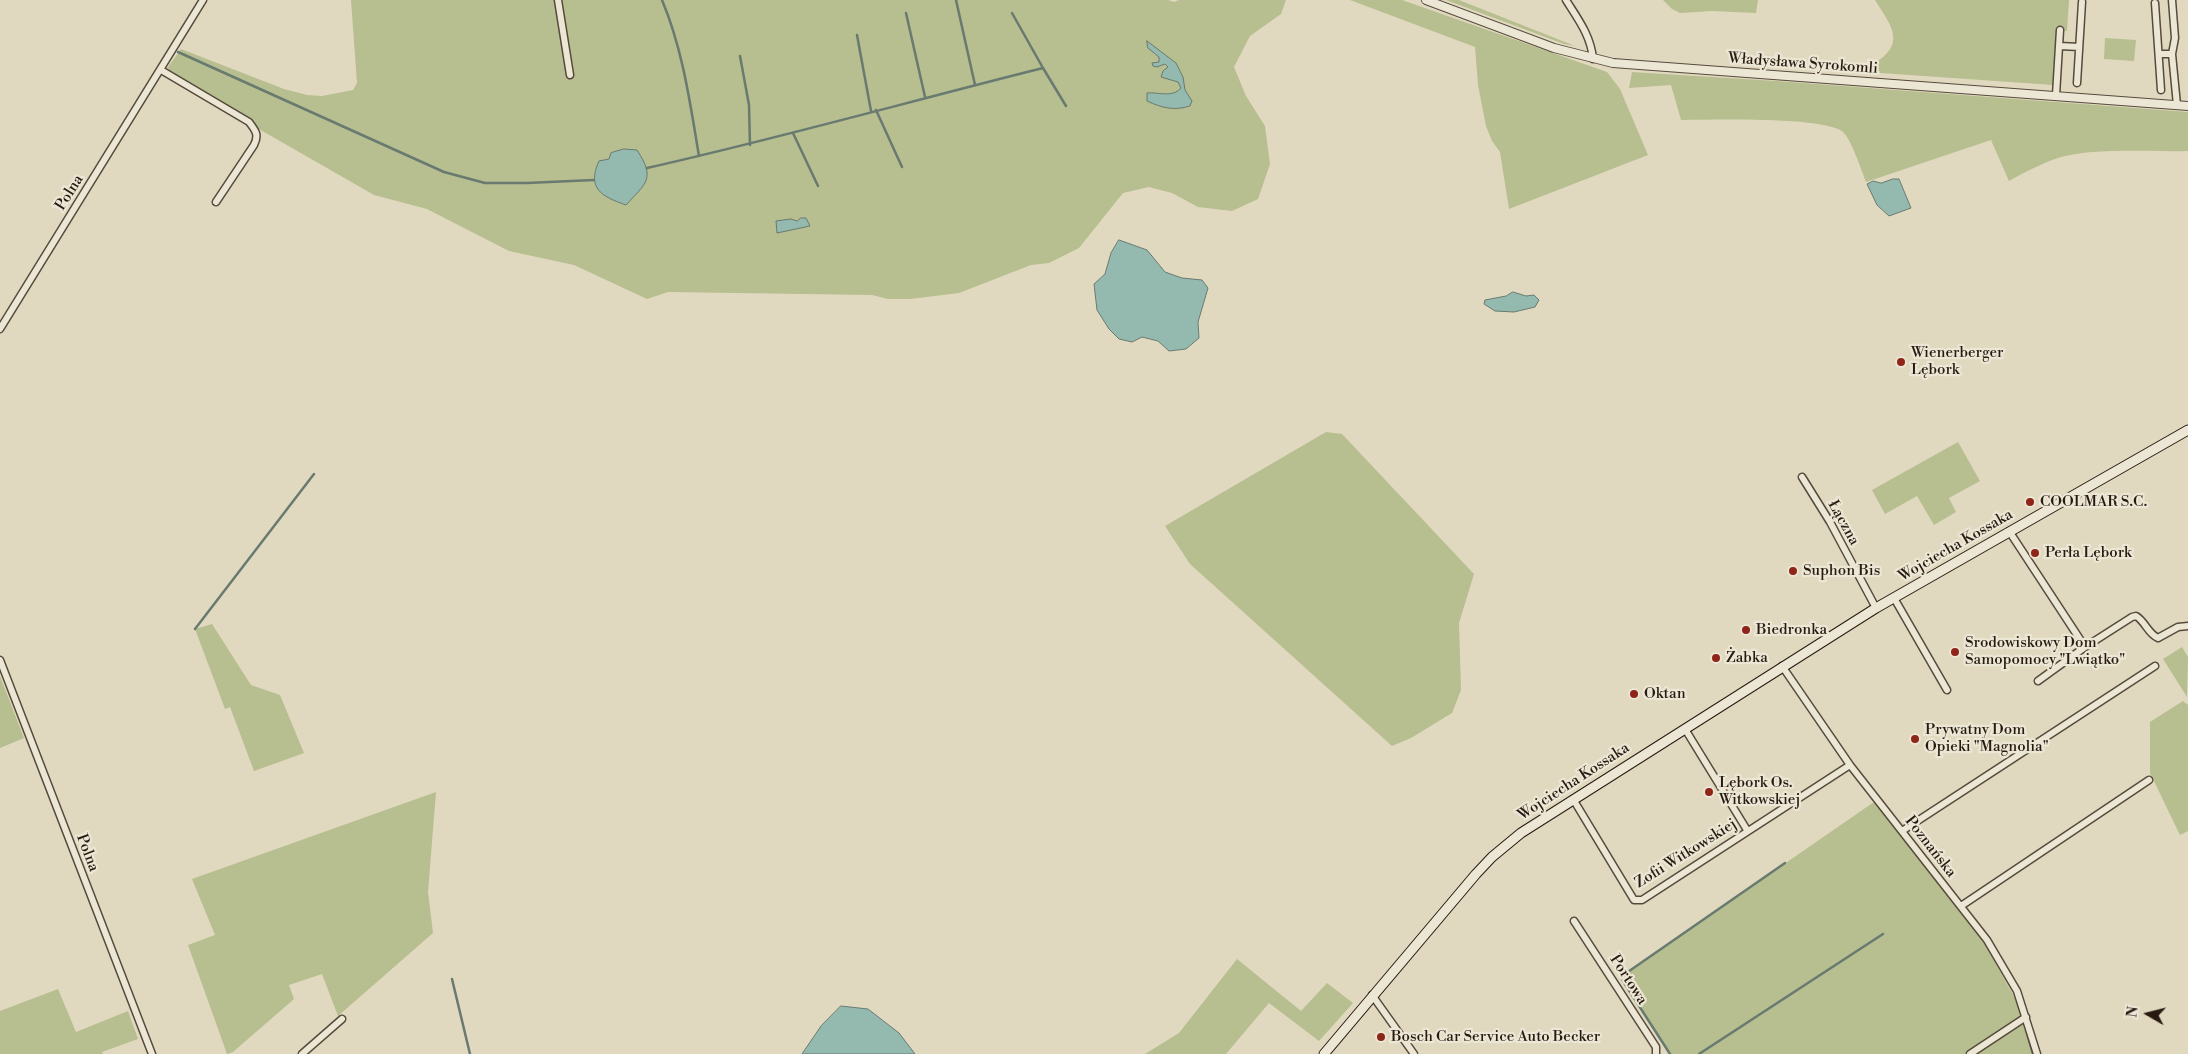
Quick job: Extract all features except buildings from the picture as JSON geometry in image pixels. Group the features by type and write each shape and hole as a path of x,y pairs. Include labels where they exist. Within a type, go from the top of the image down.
{"main road":[{"name":"Wojciecha Kossaka","path":"1324,1054 1372,995 1492,857 1521,833 1876,608 2188,430"}],"street":[{"name":"Polna","path":"0,329 203,0"},
{"path":"558,0 570,75"},
{"name":"Władysława Syrokomli","path":"1426,0 1554,48 1593,59 1644,66 2188,106"},
{"path":"1566,0 1587,33 1592,46 1593,59"},
{"path":"2172,0 2174,38 2172,54 2177,105"},
{"path":"2077,83 2082,2"},
{"path":"2155,4 2161,90"},
{"path":"2056,95 2060,30"},
{"path":"2060,46 2079,47"},
{"path":"2159,54 2172,54"},
{"path":"161,70 249,122 256,130 257,139 254,145 216,202"},
{"name":"Łączna","path":"1802,477 1830,522 1876,608"},
{"path":"2009,531 2085,647"},
{"name":"Wojciecha Kossaka","path":"1894,598 1948,690"},
{"path":"2038,681 2085,647 2132,617 2136,616 2141,619 2154,636 2158,638 2178,627 2188,626"},
{"name":"Polna","path":"0,660 152,1054"},
{"name":"Poznańska","path":"1782,666 1850,765 1961,906 2001,961 2017,991 2037,1054"},
{"path":"1902,831 2155,666"},
{"path":"1685,729 1747,830"},
{"name":"Zofii Witkowskiej","path":"1573,799 1634,900 1642,900 1747,830 1850,765"},
{"path":"1961,906 2149,780"},
{"name":"Portowa","path":"1574,921 1656,1047 1656,1054"},
{"path":"1372,995 1414,1054"},
{"path":"1970,1054 2026,1018"},
{"path":"302,1054 342,1019"}],"green space":[{"path":"351,0 1168,0 1174,2 1179,0 1286,0 1281,14 1250,36 1234,67 1246,96 1265,126 1270,164 1258,199 1232,211 1198,207 1172,193 1149,187 1123,193 1079,248 1049,263 1031,265 959,293 910,299 888,299 872,295 668,292 647,299 574,265 509,251 427,209 374,195 163,74 181,49 284,89 307,95 322,96 353,90 357,83"},
{"path":"1350,0 1402,0 1607,72 1620,89 1648,155 1509,209 1500,152 1492,141 1486,126 1478,85 1475,47"},
{"path":"1446,0 1459,0 1575,46 1564,44"},
{"path":"1663,0 1758,0 1756,13 1712,11 1680,13 1672,9"},
{"path":"1875,0 2069,0 2067,31 2056,30 2053,85 1852,71 1865,68 1876,62 1883,57 1893,43 1892,29"},
{"path":"2105,38 2136,40 2134,61 2104,59"},
{"path":"1632,72 2188,112 2188,151 2110,151 2065,156 2009,181 1991,140 1866,182 1850,142 1844,133 1834,128 1793,121 1681,120 1671,85 1629,88"},
{"path":"1326,432 1342,434 1474,574 1459,623 1461,690 1452,713 1411,738 1392,746 1190,564 1165,526"},
{"path":"1958,442 1980,481 1949,498 1956,512 1934,525 1917,496 1885,514 1872,490"},
{"path":"212,624 251,685 280,695 304,753 254,771 230,707 225,709 195,629"},
{"path":"2182,647 2188,657 2187,697 2163,659"},
{"path":"0,676 24,738 0,748"},
{"path":"2183,701 2188,705 2188,831 2180,835 2150,773 2150,722"},
{"path":"436,792 428,892 433,933 338,1016 322,974 289,985 294,999 233,1052 227,1054 188,945 215,935 192,879"},
{"path":"1874,802 1984,943 2016,1000 2033,1054 1670,1054 1623,981 1622,976"},
{"path":"1237,959 1301,1011 1327,983 1353,1003 1319,1041 1269,1003 1226,1054 1145,1054 1179,1033"},
{"path":"58,989 76,1032 128,1011 138,1039 102,1052 103,1054 0,1054 0,1011"}],"water":[{"path":"1147,41 1176,63 1183,77 1185,90 1192,101 1190,106 1168,108 1147,101 1147,93 1169,94 1181,88 1178,82 1161,77 1163,71 1168,67 1165,64 1157,67 1153,66 1152,63 1159,62 1159,57 1148,48"},
{"path":"624,149 637,150 643,160 647,174 643,186 626,205 604,195 599,190 594,179 599,161 609,159 611,153"},
{"path":"1899,179 1911,208 1889,216 1877,205 1867,184 1873,181 1881,183"},
{"path":"801,218 806,218 810,226 777,233 776,221 791,219 797,221"},
{"path":"1119,240 1147,250 1165,272 1182,278 1202,280 1208,288 1198,322 1199,338 1186,349 1169,351 1158,341 1142,337 1132,342 1119,339 1109,329 1097,310 1094,284 1105,274 1111,253"},
{"path":"1513,292 1526,296 1534,295 1539,300 1535,307 1514,312 1495,311 1484,304 1485,300 1506,296"},
{"path":"841,1006 868,1009 899,1033 915,1054 802,1054 821,1026"}],"waterway":[{"path":"662,0 681,57 699,156"},
{"path":"956,0 975,85"},
{"path":"906,13 925,97"},
{"path":"647,168 796,132 1043,68 1012,13"},
{"path":"857,35 871,111"},
{"path":"178,52 444,172 485,183 594,180"},
{"path":"740,56 749,105 750,145"},
{"path":"1043,68 1066,106"},
{"path":"876,110 902,167"},
{"path":"793,133 818,186"},
{"path":"195,629 314,474"},
{"path":"1670,1054 1623,981 1622,976 1785,863"},
{"path":"1699,1054 1883,934"},
{"path":"452,979 470,1054"},
{"path":"2027,1033 2033,1054"}],"place":[{"name":"Wienerberger Lębork","path":"1901,362"},
{"name":"COOLMAR S.C.","path":"2030,502"},
{"name":"Perła Lębork","path":"2035,553"},
{"name":"Suphon Bis","path":"1793,571"},
{"name":"Biedronka","path":"1746,630"},
{"name":"Srodowiskowy Dom Samopomocy \"Lwiątko\"","path":"1955,652"},
{"name":"Żabka","path":"1716,658"},
{"name":"Oktan","path":"1634,694"},
{"name":"Prywatny Dom Opieki \"Magnolia\"","path":"1915,739"},
{"name":"Lębork Os. Witkowskiej","path":"1709,792"},
{"name":"Bosch Car Service Auto Becker","path":"1381,1037"}]}
